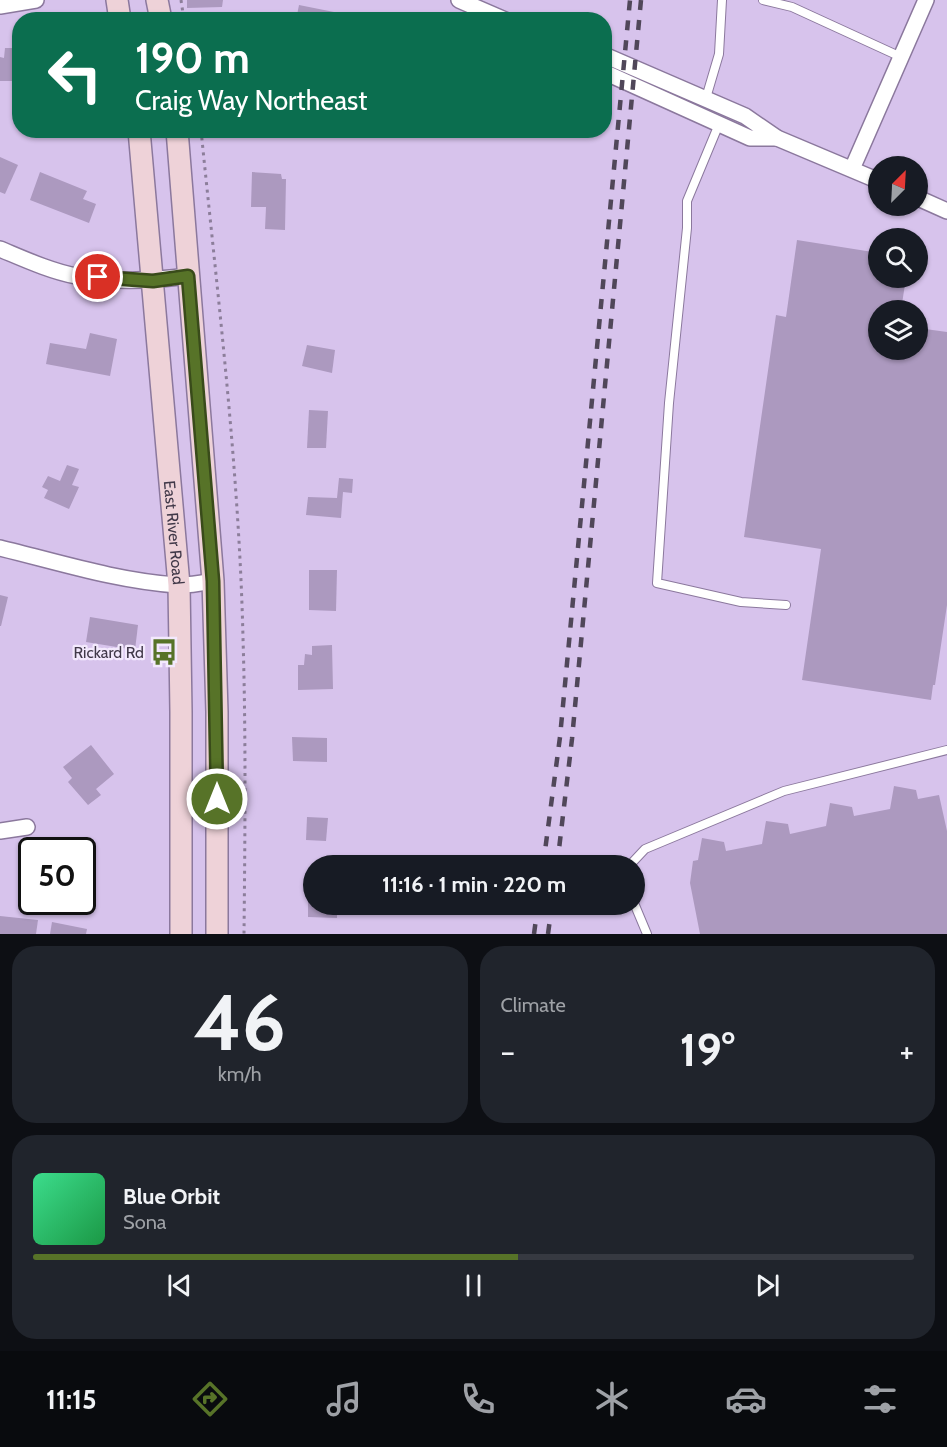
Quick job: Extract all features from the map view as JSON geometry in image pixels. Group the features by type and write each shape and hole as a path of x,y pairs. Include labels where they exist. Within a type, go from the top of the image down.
{"main road":[{"name":"East River Road","path":"140,138 179,585 182,712 181,934"},
{"path":"178,138 213,581 217,712 217,934"}],"street":[{"path":"0,6 36,0"},
{"path":"459,0 482,5"},
{"path":"852,169 926,0"},
{"path":"612,58 745,116 777,138 868,176"},
{"path":"612,76 750,138 777,138"},
{"path":"928,202 947,211"},
{"path":"0,249 75,276 153,281 188,276"},
{"path":"0,548 123,577 179,585 213,581"},
{"path":"0,831 27,827"}],"lane":[{"path":"706,98 719,54 722,0"},
{"path":"763,0 792,7 901,57"},
{"path":"719,124 687,201 687,228 669,403 657,583 741,603 786,605"},
{"path":"639,855 645,849 784,791 947,750"},
{"path":"639,915 647,934"}],"path":[{"path":"202,138 239,546 243,638 244,934"}],"building":[{"path":"187,0 223,0 222,7 187,8"},
{"path":"299,5 334,12 298,12"},
{"path":"5,48 12,48 12,81 0,81 0,57 4,58"},
{"path":"0,157 18,165 5,194 0,192"},
{"path":"40,172 87,191 83,199 96,204 89,223 30,200"},
{"path":"252,172 281,174 282,179 286,179 285,230 265,229 266,207 251,207"},
{"path":"797,240 868,251 868,288 904,288 903,300 868,300 868,360 928,360 928,329 947,332 947,605 931,700 802,680 821,549 744,537 776,315 786,317"},
{"path":"90,333 117,339 110,376 46,364 50,343 86,349"},
{"path":"307,345 335,350 332,373 302,366"},
{"path":"309,410 328,411 326,448 307,448"},
{"path":"67,465 79,469 72,485 79,487 69,509 44,498 48,490 42,487 48,476 60,481"},
{"path":"339,478 353,479 352,493 343,492 341,518 306,515 308,497 337,498"},
{"path":"309,570 337,570 336,611 309,610"},
{"path":"0,595 8,597 1,626 0,626"},
{"path":"90,617 138,625 135,650 86,642"},
{"path":"332,645 333,689 298,690 298,665 304,665 305,654 312,655 312,646"},
{"path":"292,737 327,738 327,762 293,761"},
{"path":"91,745 114,774 96,789 101,795 88,805 68,782 72,778 63,767"},
{"path":"894,786 916,790 918,799 939,795 947,831 947,934 700,934 690,883 693,861 698,860 702,838 724,842 726,851 762,844 766,821 788,824 790,834 826,826 830,803 852,807 854,816 890,809"},
{"path":"307,817 328,818 326,841 306,840"},
{"path":"308,915 337,915 337,918 308,917"},
{"path":"0,916 38,920 36,934 0,934"},
{"path":"52,922 87,929 86,934 50,934"}],"railway":[{"path":"544,855 560,737 630,0"},
{"path":"558,855 572,739 641,0"},
{"path":"534,934 537,915"},
{"path":"548,934 551,915"}],"place":[{"name":"Rickard Rd","path":"164,652"}],"route":[{"path":"98,277 153,281 188,276 213,581 217,799"}]}
